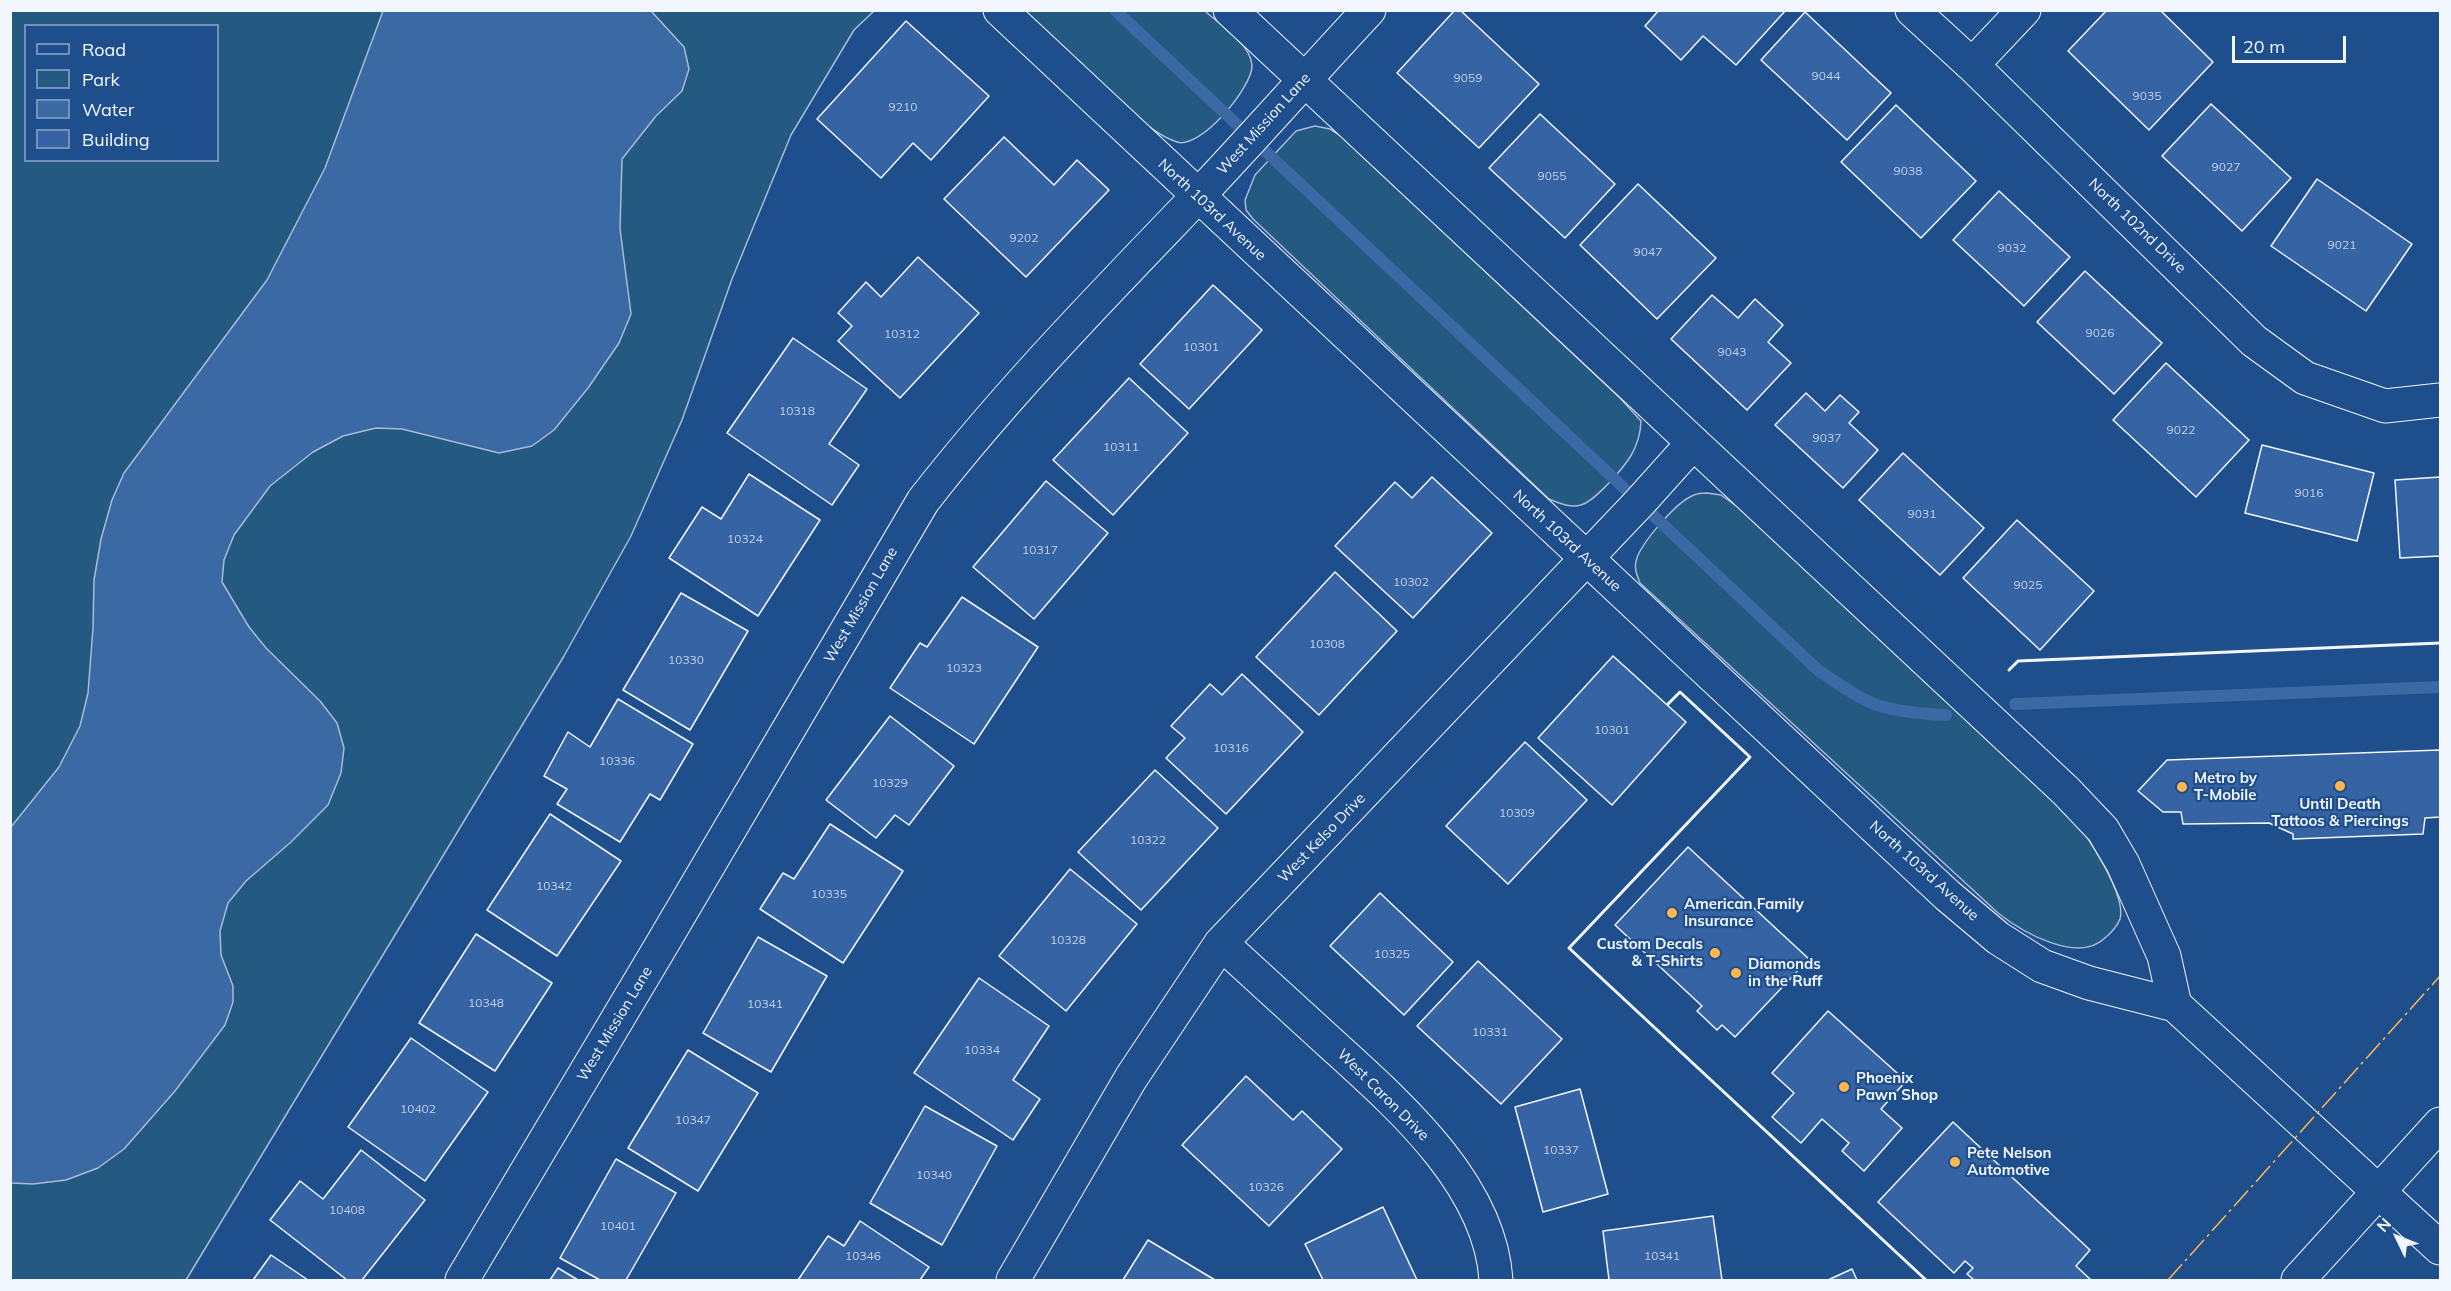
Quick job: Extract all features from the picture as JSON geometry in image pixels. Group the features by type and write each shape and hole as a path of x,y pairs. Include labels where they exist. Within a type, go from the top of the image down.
{"street":[{"name":"North 103rd Avenue","path":"1000,10 1197,197 1940,888 1998,938 2042,966 2089,983 2175,1005 2380,1190 2440,1248"},
{"path":"1230,10 2066,791 2103,830 2123,864 2164,956 2175,1005"},
{"name":"West Mission Lane","path":"462,1281 923,501 970,440 1018,386 1197,197 1369,10"},
{"name":"North 102nd Drive","path":"1912,10 1972,65 2254,341 2306,378 2385,406 2440,400"},
{"path":"1972,65 2024,10"},
{"name":"West Kelso Drive","path":"1013,1281 1131,1078 1221,943 1587,559 1694,443"},
{"name":"West Caron Drive","path":"1221,943 1381,1088 1425,1135 1461,1182 1484,1228 1496,1267 1496,1281"},
{"path":"2298,1281 2440,1124"}],"green space":[{"path":"10,11 874,11 854,30 791,135 732,279 682,420 631,536 564,656 186,1280 11,1280"},
{"path":"1024,11 1205,11 1246,49 1252,65 1250,75 1235,101 1211,127 1187,142 1177,142 1158,133 1140,119"},
{"path":"1315,126 1330,129 1341,136 1620,398 1641,421 1638,440 1631,456 1614,478 1592,499 1585,504 1572,506 1549,499 1246,210 1245,200 1255,175 1296,131"},
{"path":"1697,494 1721,495 1738,507 2071,815 2104,865 2117,895 2121,908 2120,919 2108,935 2095,945 2081,948 2066,947 2051,943 2008,921 1640,583 1636,561 1644,544 1678,505"}],"water":[{"path":"383,11 651,11 684,47 689,69 682,91 656,116 622,159 620,229 631,314 619,343 588,388 554,430 532,446 499,453 402,429 376,428 343,436 313,452 270,486 234,535 224,560 222,582 249,627 266,648 320,701 337,723 344,748 341,773 328,805 291,842 246,881 228,903 220,931 221,955 233,986 233,1002 225,1025 175,1091 124,1149 98,1168 66,1180 33,1184 11,1183 11,827 59,767 80,726 88,693 94,580 101,539 112,500 124,473 267,280 325,168"}],"building":[{"path":"1455,10 1460,10 1539,84 1479,148 1397,73"},
{"path":"1659,10 1786,10 1736,65 1703,36 1681,60 1645,26"},
{"path":"2107,10 2160,10 2213,62 2149,130 2068,51"},
{"path":"1805,12 1891,93 1847,140 1761,60"},
{"path":"906,21 989,96 931,160 913,143 881,178 817,119"},
{"path":"2211,104 2291,178 2242,231 2162,156"},
{"path":"1896,105 1976,181 1921,238 1841,162"},
{"path":"1540,114 1615,184 1565,238 1489,168"},
{"path":"1004,137 1054,185 1077,160 1109,190 1026,277 944,199"},
{"path":"2317,179 2412,244 2366,311 2271,246"},
{"path":"1638,184 1716,258 1657,319 1580,245"},
{"path":"1999,191 2070,257 2024,306 1953,240"},
{"path":"918,257 979,313 900,398 838,341 852,326 838,313 866,282 881,297"},
{"path":"2085,271 2162,343 2114,394 2037,322"},
{"path":"1213,285 1262,330 1189,409 1140,364"},
{"path":"1712,295 1738,318 1755,299 1783,325 1768,342 1791,363 1747,410 1671,339"},
{"path":"793,338 867,389 829,444 859,465 832,505 727,433"},
{"path":"2166,363 2249,440 2196,497 2113,420"},
{"path":"1129,378 1188,433 1113,515 1053,460"},
{"path":"1806,393 1825,411 1840,395 1859,412 1849,423 1878,450 1843,488 1775,425"},
{"path":"2262,445 2374,473 2357,541 2245,513"},
{"path":"1903,453 1984,528 1940,575 1859,500"},
{"path":"749,474 820,520 758,616 669,558 702,507 721,519"},
{"path":"1432,477 1492,533 1413,618 1335,546 1395,482 1412,498"},
{"path":"2440,477 2440,556 2400,558 2395,480"},
{"path":"1046,481 1108,533 1034,619 973,567"},
{"path":"2017,520 2094,591 2040,650 1963,578"},
{"path":"1335,572 1397,631 1319,715 1256,657"},
{"path":"681,593 748,631 690,730 623,690"},
{"path":"962,597 1038,647 974,744 890,688 920,643 927,647"},
{"path":"1613,656 1686,722 1612,805 1538,738"},
{"path":"1242,674 1303,732 1226,814 1166,758 1185,738 1171,726 1210,684 1222,695"},
{"path":"618,699 693,744 660,800 650,794 620,842 557,804 567,789 544,776 568,732 590,747"},
{"path":"890,716 954,766 909,825 895,815 876,838 826,800"},
{"path":"1525,742 1587,800 1508,884 1446,826"},
{"path":"2440,750 2440,817 2425,818 2423,834 2293,839 2293,834 2269,823 2183,824 2181,812 2163,812 2138,791 2167,760"},
{"path":"1155,770 1218,828 1141,910 1078,852"},
{"path":"550,814 621,861 557,956 487,910"},
{"path":"830,824 903,871 843,963 760,909 783,873 794,879"},
{"path":"1688,847 1809,959 1735,1037 1722,1025 1717,1030 1697,1011 1702,1006 1615,925"},
{"path":"1070,869 1137,924 1066,1011 999,956"},
{"path":"1380,893 1453,962 1404,1015 1330,946"},
{"path":"476,934 552,983 495,1071 419,1023"},
{"path":"758,937 827,976 771,1072 703,1033"},
{"path":"1478,961 1562,1039 1501,1104 1417,1026"},
{"path":"979,978 1049,1026 1013,1080 1040,1099 1013,1140 914,1073"},
{"name":"Phoenix Pawn Shop","path":"1828,1011 1906,1081 1881,1109 1902,1128 1864,1171 1842,1151 1849,1143 1822,1119 1801,1143 1772,1117 1794,1093 1772,1073"},
{"path":"411,1038 488,1092 425,1181 348,1127"},
{"path":"688,1050 758,1093 698,1191 628,1148"},
{"path":"1246,1076 1293,1120 1302,1111 1342,1149 1269,1226 1182,1145"},
{"path":"1580,1089 1608,1194 1543,1212 1515,1107"},
{"path":"925,1106 997,1146 942,1245 870,1203"},
{"name":"Pete Nelson Automotive","path":"1953,1122 2090,1250 2076,1266 2091,1280 1974,1280 1967,1274 1973,1268 1965,1261 1954,1273 1878,1202"},
{"path":"361,1150 425,1200 362,1280 347,1280 270,1220 300,1181 323,1199"},
{"path":"616,1159 676,1193 626,1280 600,1280 560,1258"},
{"path":"1383,1207 1417,1280 1323,1280 1305,1244"},
{"path":"1713,1216 1722,1280 1609,1280 1603,1231"},
{"path":"860,1221 929,1267 920,1280 798,1280 828,1236 844,1246"},
{"path":"1148,1240 1215,1280 1123,1280"},
{"path":"271,1255 308,1280 253,1280"},
{"path":"558,1268 578,1280 550,1280"},
{"path":"1852,1269 1857,1280 1828,1280"}],"waterway":[{"path":"1115,10 1819,671 1856,695 1880,706 1896,710 1946,715"},
{"path":"2015,704 2440,687"}],"wall":[{"path":"2009,670 2018,661 2440,643"},
{"path":"1668,704 1680,692 1750,757 1569,948 1926,1280"}],"power":[{"path":"2168,1280 2440,976"}],"place":[{"name":"Until Death Tattoos & Piercings","path":"2340,786"},
{"name":"Metro by T-Mobile","path":"2182,787"},
{"name":"American Family Insurance","path":"1672,913"},
{"name":"Custom Decals & T-Shirts","path":"1715,953"},
{"name":"Diamonds in the Ruff","path":"1736,973"},
{"name":"Phoenix Pawn Shop","path":"1844,1087"},
{"name":"Pete Nelson Automotive","path":"1955,1162"}]}
